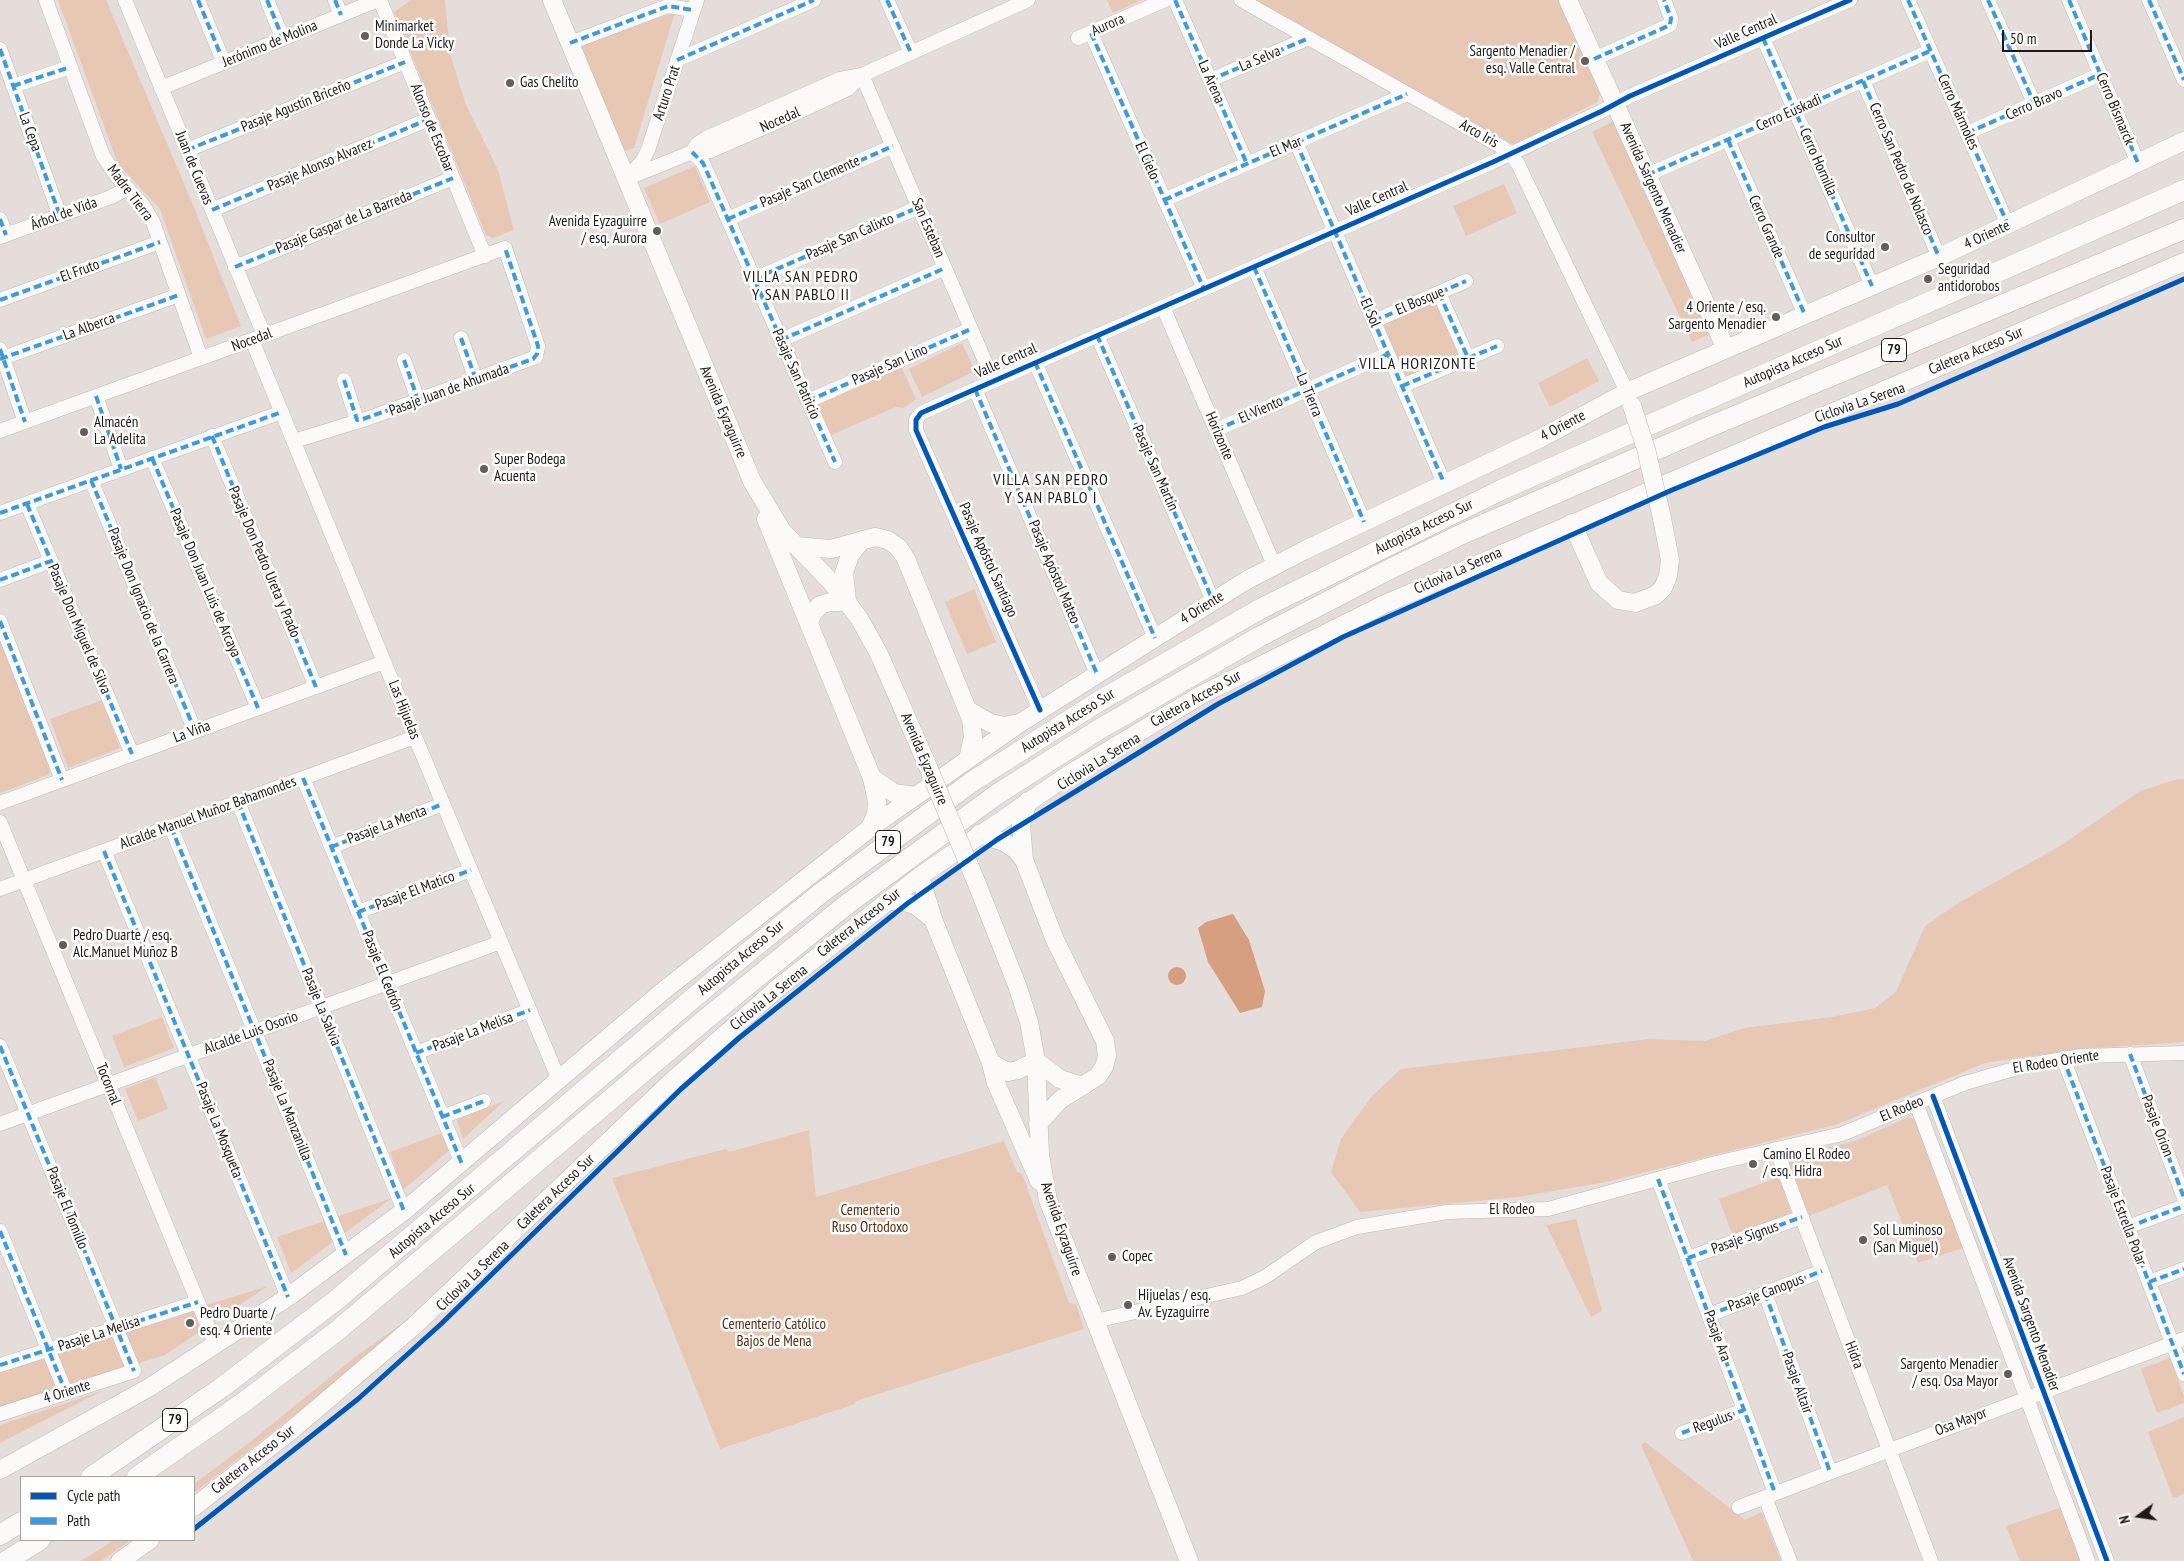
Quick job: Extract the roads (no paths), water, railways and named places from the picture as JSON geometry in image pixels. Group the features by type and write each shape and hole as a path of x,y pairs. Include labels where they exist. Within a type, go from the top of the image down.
{"highway":[{"name":"Autopista Acceso Sur","path":"94,1474 221,1388 335,1302 721,974 821,893 973,781 1101,700 1203,639 1269,604 1501,490 2184,190"},
{"name":"Autopista Acceso Sur","path":"138,1476 244,1402 346,1323 707,1018 846,905 996,795 1120,717 1267,633 1462,534 1696,433 2184,229"},
{"path":"0,1520 20,1510"},
{"path":"0,1535 20,1523"},
{"path":"6,1561 38,1541"}],"main road":[{"name":"Avenida Eyzaguirre","path":"552,0 752,481 770,514 796,546 848,602 879,654 977,884 1024,1004 1036,1061 1038,1124 1046,1192 1189,1561"},
{"name":"Avenida Sargento Menadier","path":"1568,0 1726,349"},
{"name":"4 Oriente","path":"968,758 1097,674 1274,565 1444,483 1629,399 1726,349 2008,225 2184,141"},
{"name":"Caletera Acceso Sur","path":"195,1506 293,1429 384,1352 468,1277 671,1082 726,1032 920,876 1028,801 1157,720 1267,661 1426,585 2184,262"},
{"path":"1572,523 1599,583 1618,600 1636,603 1656,595 1663,588 1668,576 1670,560 1646,449 1629,399"},
{"path":"752,481 872,778 877,802 876,814 870,828"},
{"path":"0,1470 97,1418 216,1346 346,1255 462,1164 716,948 870,828 968,758 973,737 968,710 903,553 894,544 882,538 862,540 831,549 808,549 796,546"},
{"path":"809,622 813,612 820,605 830,602 848,602 843,583 844,573 850,555 862,540"},
{"path":"968,710 982,720 993,724 1005,726 1020,723"},
{"path":"872,778 894,793 915,796"},
{"path":"1024,860 1021,825 1028,801"},
{"path":"979,834 1004,842 1016,850 1024,860 1062,954 1104,1041 1107,1056 1104,1066 1094,1080 1060,1100 1038,1124"},
{"path":"920,876 933,919 1022,1146 1046,1192"},
{"path":"887,901 901,901 915,906 933,919"},
{"path":"991,1063 1008,1072 1018,1070 1036,1061 1060,1079 1083,1086"},
{"path":"120,1561 149,1541"}],"street":[{"name":"Madre Tierra","path":"46,0 103,156 112,170 148,212 201,358"},
{"name":"Juan de Cuevas","path":"125,0 235,267 258,338"},
{"path":"198,0 224,63"},
{"path":"267,0 283,39"},
{"path":"335,0 341,15"},
{"name":"Jerónimo de Molina","path":"161,88 379,0"},
{"name":"Alonso de Escobar","path":"379,0 485,256"},
{"path":"678,60 814,0"},
{"path":"887,0 911,53"},
{"name":"Nocedal","path":"626,180 692,152 710,151 779,121 848,89 862,75 1028,0"},
{"name":"Aurora","path":"1085,36 1165,0"},
{"name":"La Arena","path":"1175,0 1247,164"},
{"name":"Arco Iris","path":"1241,0 1511,154 1518,164 1629,399"},
{"path":"1594,58 1672,23 1664,0"},
{"name":"Valle Central","path":"916,420 926,410 1511,154 1615,104 1850,0"},
{"name":"Cerro Mármoles","path":"1908,0 2008,225"},
{"path":"1988,0 2034,103"},
{"name":"Cerro Bismarck","path":"2069,0 2138,162"},
{"path":"2149,0 2184,80"},
{"path":"570,43 668,6 695,5"},
{"name":"Arturo Prat","path":"626,180 640,165 648,150 695,5"},
{"name":"El Cielo","path":"1085,36 1164,200 1204,289"},
{"name":"La Selva","path":"1210,80 1309,38"},
{"name":"Cerro Hornilla","path":"1763,38 1872,286"},
{"name":"La Cepa","path":"0,49 60,216"},
{"name":"Cerro Euskadi","path":"1647,175 1930,51"},
{"name":"Pasaje Agustín Briceño","path":"187,150 405,62"},
{"path":"13,86 70,67"},
{"name":"Cerro Bravo","path":"1967,133 2101,74"},
{"name":"San Esteban","path":"862,75 993,380"},
{"name":"Cerro San Pedro de Nolasco","path":"1863,81 1939,256"},
{"name":"El Mar","path":"1164,200 1407,94"},
{"name":"Pasaje Alonso Alvarez","path":"212,210 429,119"},
{"name":"Cerro Grande","path":"1728,140 1805,315"},
{"name":"El Sol","path":"1296,142 1444,483"},
{"name":"Pasaje San Clemente","path":"728,219 892,146"},
{"name":"Pasaje San Patricio","path":"692,152 703,163 835,462"},
{"name":"Pasaje Gaspar de La Barreda","path":"235,267 453,178"},
{"name":"Árbol de Vida","path":"3,236 111,197 128,188"},
{"name":"Pasaje San Calixto","path":"754,279 918,206"},
{"path":"0,218 3,236"},
{"name":"El Fruto","path":"0,300 160,242"},
{"name":"Nocedal","path":"0,431 505,248 538,346 537,354"},
{"name":"La Tierra","path":"1254,267 1364,522"},
{"path":"781,340 945,268"},
{"name":"El Bosque","path":"1374,321 1466,281"},
{"path":"1439,293 1468,358"},
{"name":"La Alberca","path":"1,355 179,295"},
{"name":"Horizonte","path":"1163,307 1274,565"},
{"name":"Pasaje San Lino","path":"808,401 971,329"},
{"name":"Pasaje San Martín","path":"1097,335 1213,601"},
{"name":"Las Hijuelas","path":"258,338 282,412 415,737 560,1080"},
{"path":"461,338 476,380"},
{"path":"1402,386 1497,346"},
{"name":"Pasaje Juan de Ahumada","path":"294,441 476,380 530,360 537,354"},
{"name":"El Viento","path":"1216,430 1388,354"},
{"path":"1,355 26,422"},
{"path":"404,360 418,400"},
{"path":"1035,362 1155,638"},
{"path":"344,380 357,420"},
{"name":"Pasaje Apóstol Mateo","path":"975,389 1097,674"},
{"path":"96,396 121,469"},
{"path":"0,513 282,412"},
{"name":"Pasaje Apóstol Santiago","path":"916,420 916,430 1040,710"},
{"name":"Pasaje Don Pedro Ureta y Prado","path":"212,436 316,687"},
{"name":"Pasaje Don Juan Luis de Arcaya","path":"152,458 258,708"},
{"name":"Pasaje Don Ignacio de la Carrera","path":"91,480 195,731"},
{"name":"Pasaje Don Miguel de Silva","path":"27,504 132,754"},
{"path":"0,580 51,561"},
{"path":"0,621 62,780"},
{"name":"La Viña","path":"0,803 384,662"},
{"name":"Alcalde Manuel Muñoz Bahamondes","path":"0,889 415,737"},
{"name":"Pasaje El Cedrón","path":"303,778 462,1164"},
{"name":"Pasaje La Salvia","path":"238,802 404,1211"},
{"name":"Pasaje La Menta","path":"331,846 443,804"},
{"name":"Tocornal","path":"0,822 216,1346"},
{"name":"Pasaje La Manzanilla","path":"171,827 346,1255"},
{"name":"Pasaje La Mosqueta","path":"104,851 288,1297"},
{"name":"Pasaje El Matico","path":"358,912 471,870"},
{"name":"Alcalde Luis Osorio","path":"0,1124 501,942"},
{"name":"Pasaje La Melisa","path":"416,1054 530,1010"},
{"name":"Pasaje El Tomillo","path":"0,1046 134,1371"},
{"name":"El Rodeo Oriente","path":"1933,1096 1998,1073 2063,1058 2184,1053"},
{"name":"Pasaje Orion","path":"2130,1054 2184,1198"},
{"name":"Pasaje Estrella Polar","path":"2063,1058 2149,1282 2178,1342 2184,1374"},
{"name":"El Rodeo","path":"1095,1321 1242,1288 1265,1277 1316,1242 1357,1227 1447,1212 1548,1209 1658,1179 1849,1132 1933,1096"},
{"name":"Avenida Sargento Menadier","path":"1933,1096 2107,1561"},
{"path":"442,1117 484,1101"},
{"name":"Avenida Sargento Menadier","path":"1916,1103 2025,1398 2088,1561"},
{"name":"Hidra","path":"1776,1149 1932,1561"},
{"name":"Pasaje Ara","path":"1658,1179 1744,1410 1790,1561"},
{"path":"2128,1227 2184,1206"},
{"name":"Pasaje Signus","path":"1688,1258 1802,1217"},
{"path":"0,1232 66,1393"},
{"path":"2149,1282 2184,1269"},
{"name":"Pasaje Canopus","path":"1709,1315 1822,1271"},
{"name":"Pasaje Altair","path":"1764,1293 1830,1472"},
{"name":"Pasaje La Melisa","path":"0,1365 198,1302"},
{"name":"Osa Mayor","path":"1739,1507 2178,1342"},
{"name":"4 Oriente","path":"0,1414 134,1371"},
{"name":"Regulus","path":"1682,1433 1744,1410"}],"place":[{"name":"Minimarket Donde La Vicky","path":"365,36"},
{"name":"Sargento Menadier / esq. Valle Central","path":"1585,61"},
{"name":"Gas Chelito","path":"510,83"},
{"name":"Avenida Eyzaguirre / esq. Aurora","path":"657,231"},
{"name":"Consultor de seguridad","path":"1885,247"},
{"name":"Seguridad antidorobos","path":"1928,279"},
{"name":"4 Oriente / esq. Sargento Menadier","path":"1776,317"},
{"name":"Almacén La Adelita","path":"84,432"},
{"name":"Super Bodega Acuenta","path":"484,469"},
{"name":"Pedro Duarte / esq. Alc.Manuel Muñoz B","path":"63,945"},
{"name":"Camino El Rodeo / esq. Hidra","path":"1753,1164"},
{"name":"Sol Luminoso (San Miguel)","path":"1863,1240"},
{"name":"Copec","path":"1112,1257"},
{"name":"Hijuelas / esq. Av. Eyzaguirre","path":"1128,1305"},
{"name":"Pedro Duarte / esq. 4 Oriente","path":"190,1323"},
{"name":"Sargento Menadier / esq. Osa Mayor","path":"2008,1374"}],"district":[{"name":"VILLA SAN PEDRO Y SAN PABLO II","path":"801,286"},
{"name":"VILLA HORIZONTE","path":"1418,364"},
{"name":"VILLA SAN PEDRO Y SAN PABLO I","path":"1051,489"}],"park label":[{"name":"Cementerio Ruso Ortodoxo","path":"870,1220"},
{"name":"Cementerio Católico Bajos de Mena","path":"774,1334"}]}
